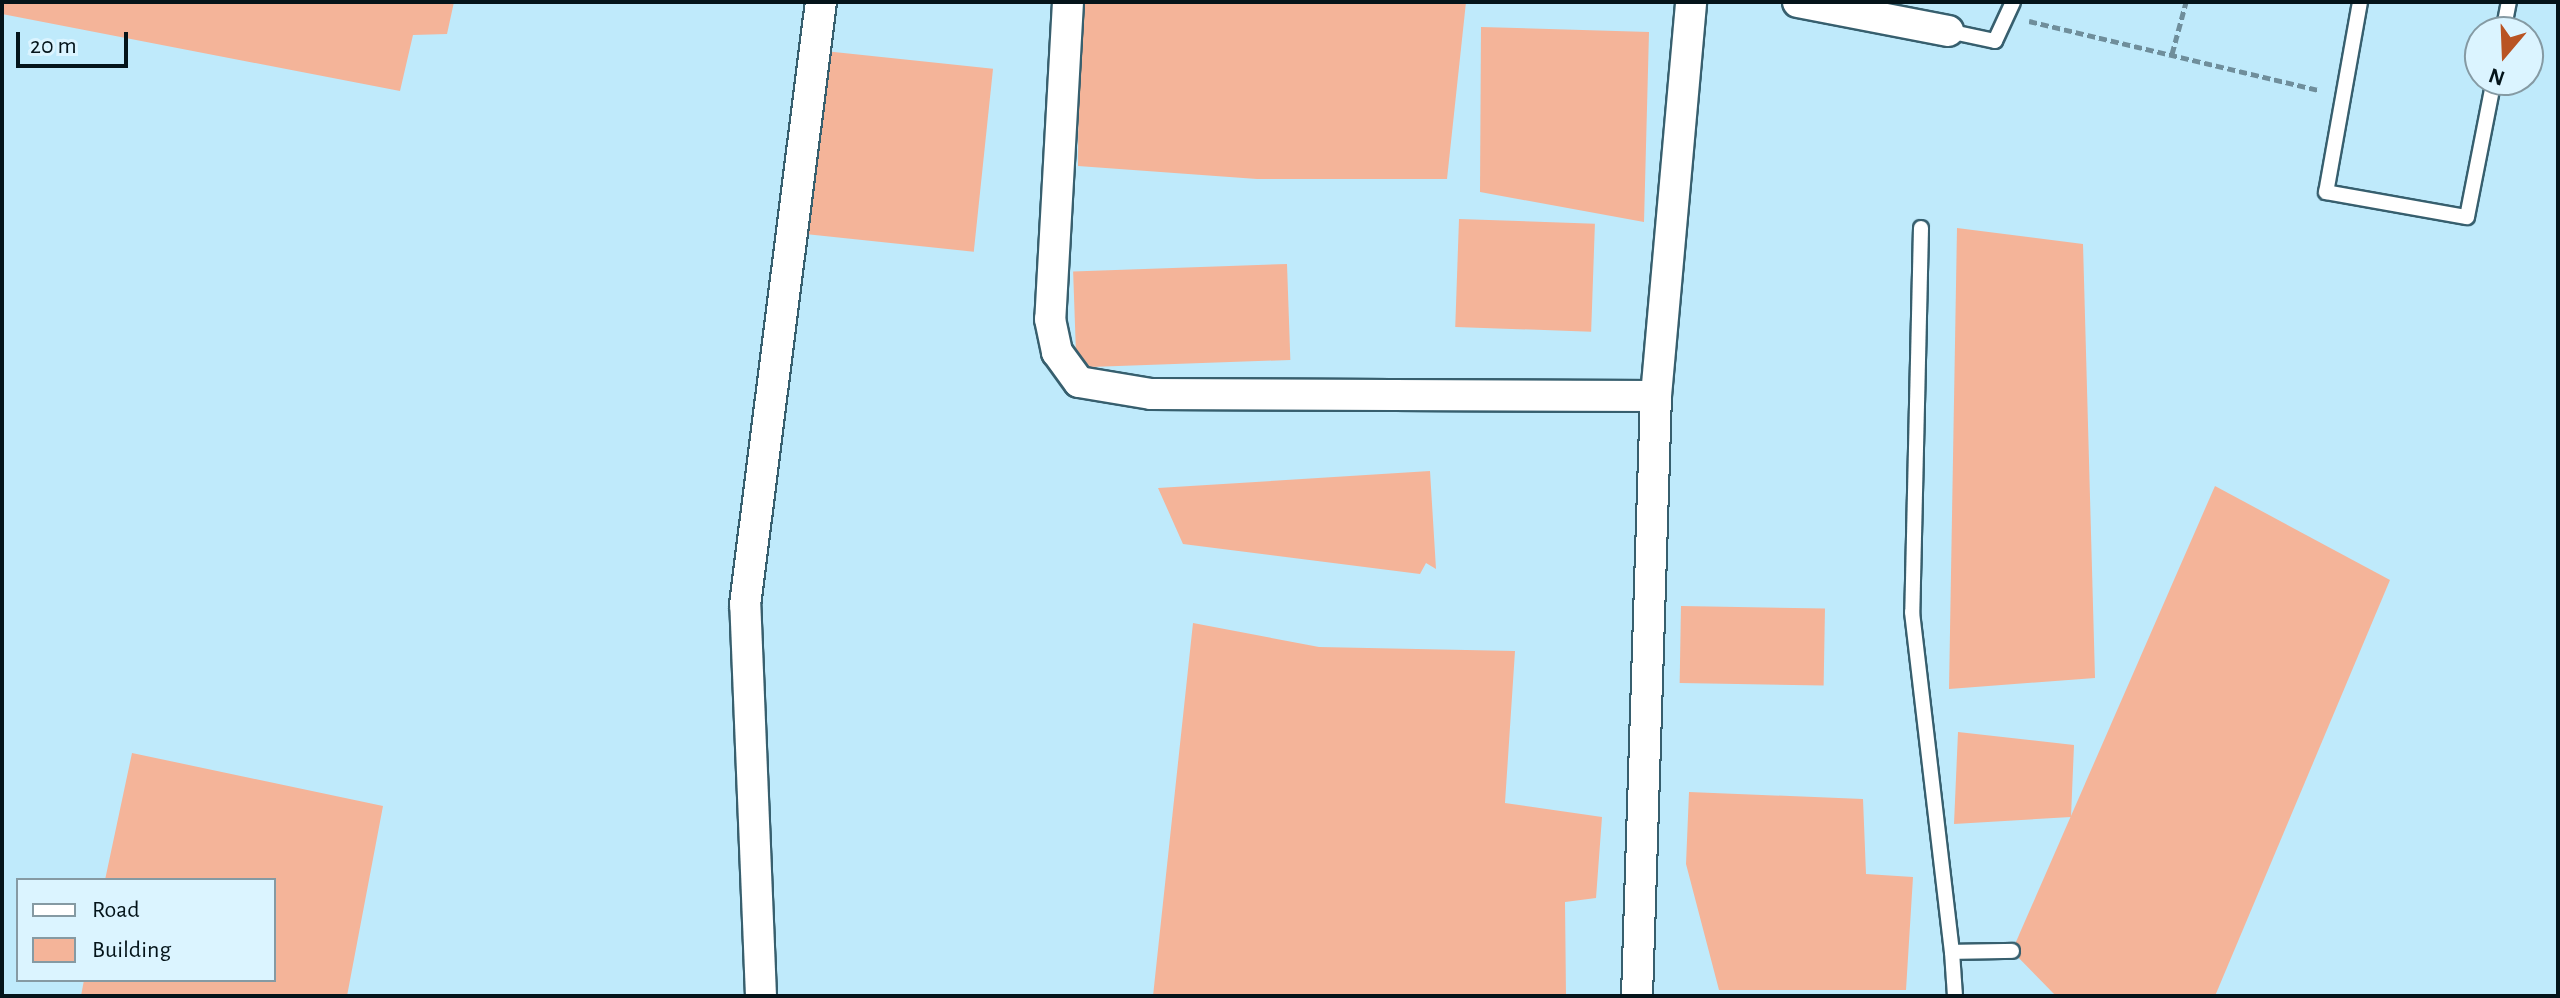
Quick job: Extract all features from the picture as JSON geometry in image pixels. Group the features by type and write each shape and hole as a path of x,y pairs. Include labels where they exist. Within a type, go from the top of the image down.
{"street":[{"path":"761,996 745,605 821,2"},
{"path":"1068,2 1050,319 1057,352 1079,382 1151,394 1656,396"},
{"path":"1637,996 1656,396 1691,2"},
{"path":"1798,2 1948,31"}],"lane":[{"path":"2360,2 2326,192 2467,217 2491,96"},
{"path":"1948,31 1995,41 2010,9"},
{"path":"1921,228 1912,612 1955,996"},
{"path":"1952,952 2012,951"}],"path":[{"path":"2172,54 2186,2"},
{"path":"2010,9 2172,54 2344,95"}],"building":[{"path":"2,2 454,2 447,34 413,35 400,91 2,14"},
{"path":"1079,2 1466,2 1447,179 1257,179 1078,166"},
{"path":"1481,27 1649,32 1644,222 1480,192"},
{"path":"815,50 993,69 974,252 796,233"},
{"path":"1459,219 1595,224 1591,332 1455,327"},
{"path":"1957,228 2083,244 2095,678 1949,689"},
{"path":"1287,264 1290,360 1076,367 1073,271"},
{"path":"1430,471 1436,569 1426,563 1420,574 1183,544 1158,488"},
{"path":"2215,486 2390,580 2215,996 2056,996 2012,951"},
{"path":"1681,606 1825,609 1824,686 1680,683"},
{"path":"1193,623 1319,647 1515,651 1505,803 1602,817 1596,898 1565,902 1566,996 1153,996"},
{"path":"1958,732 2074,745 2071,817 1954,824"},
{"path":"132,753 383,806 347,996 81,996 84,982 276,982 276,878 105,878"},
{"path":"1689,792 1863,799 1866,874 1913,877 1906,990 1719,990 1686,864"}]}
